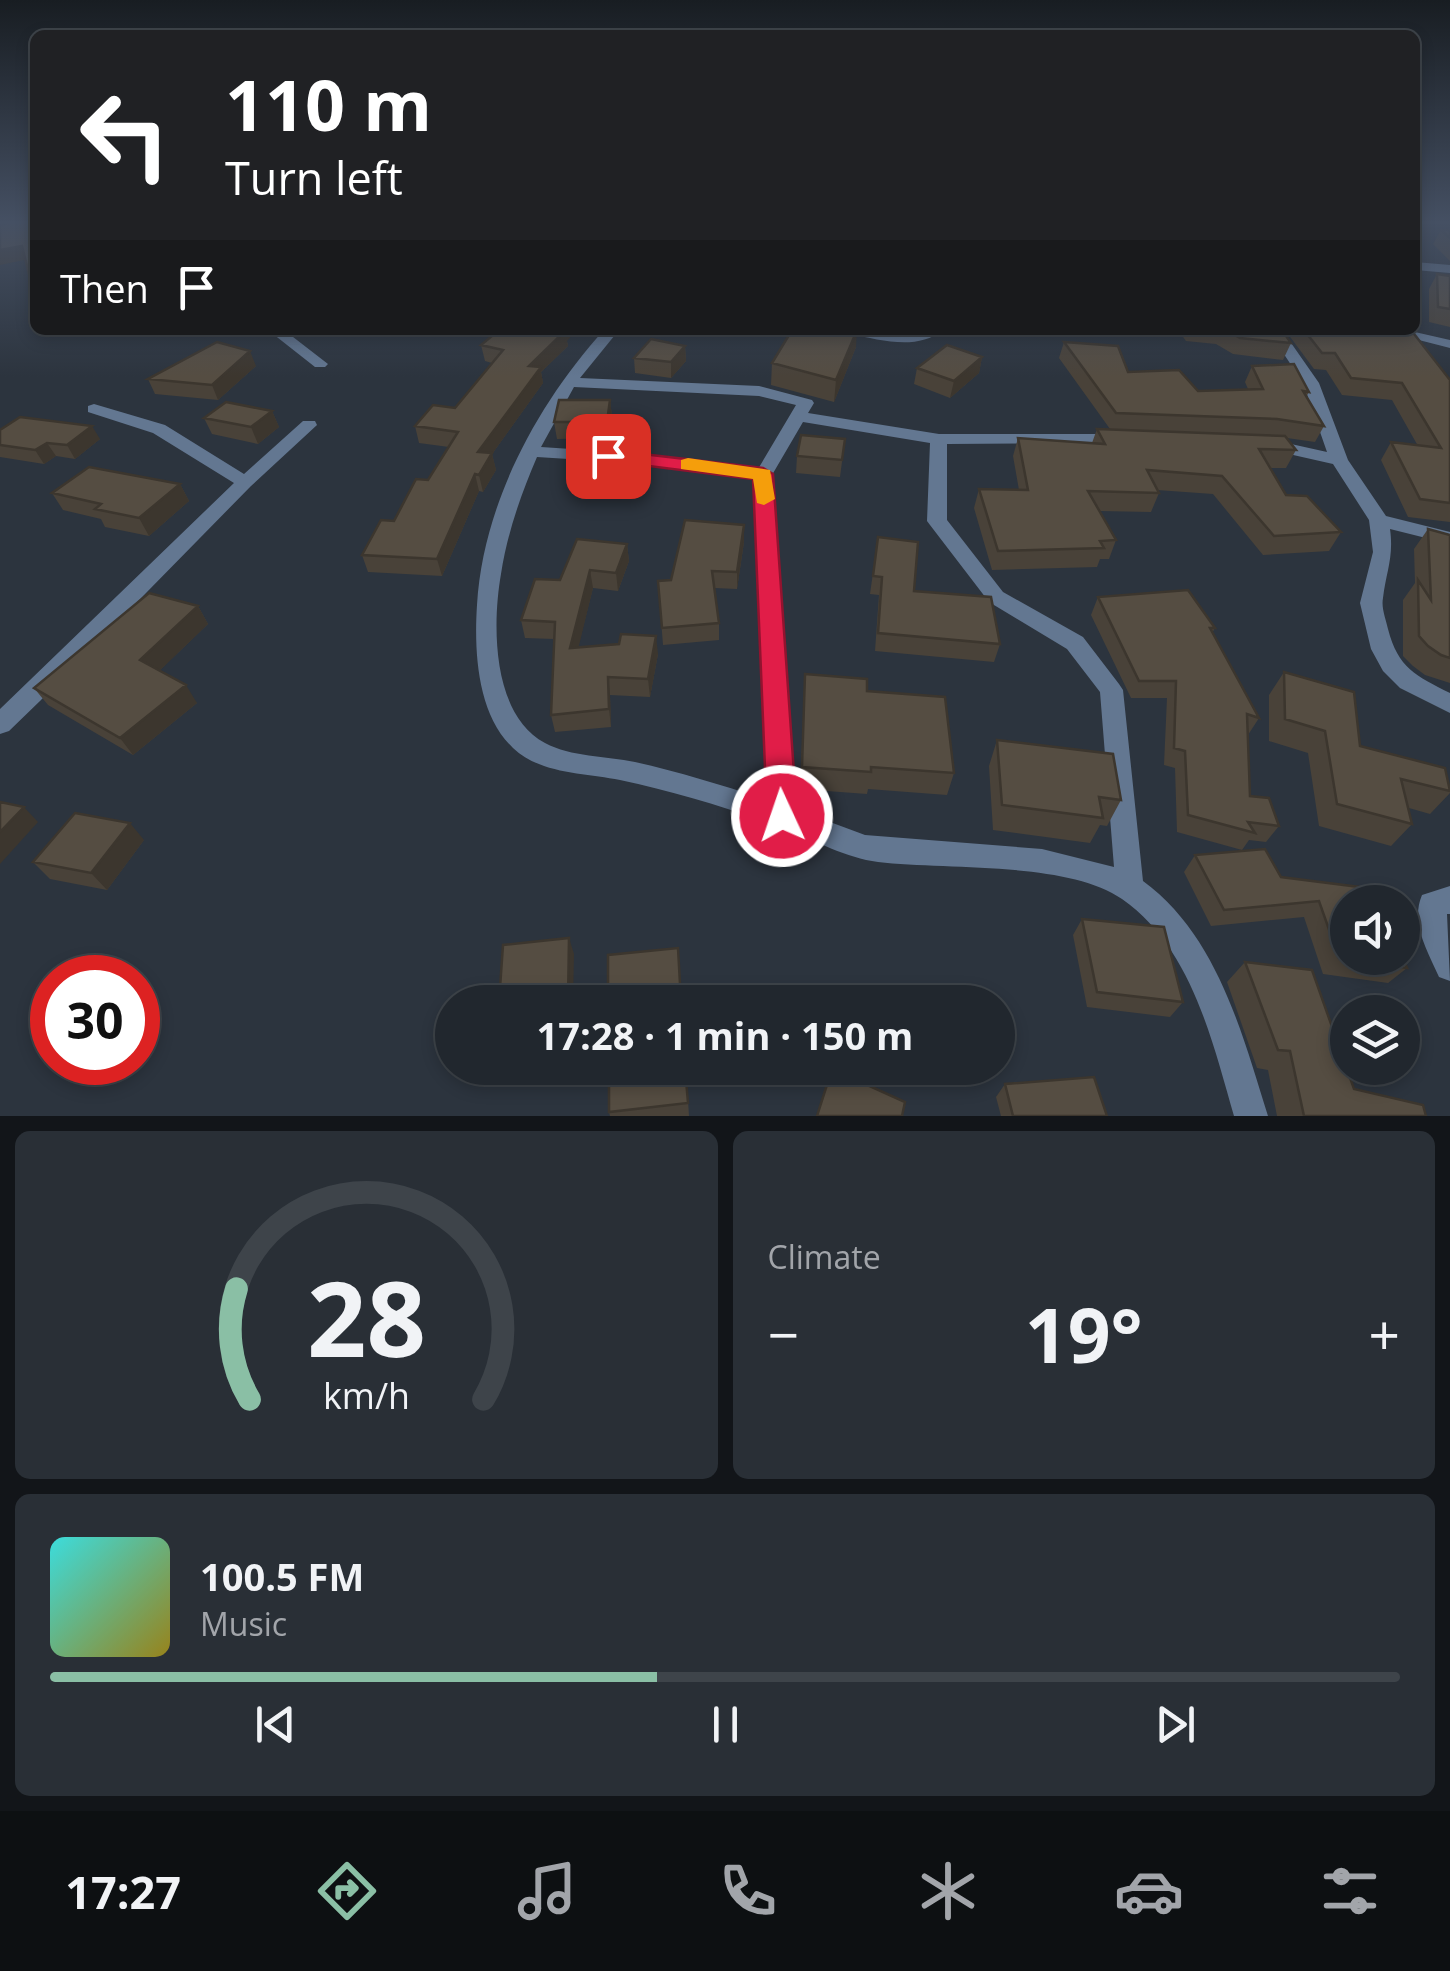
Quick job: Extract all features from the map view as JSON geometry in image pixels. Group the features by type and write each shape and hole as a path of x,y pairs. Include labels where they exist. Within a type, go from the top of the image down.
{"street":[{"path":"282,335 320,364"},
{"path":"607,335 588,354 530,450 504,515 488,588 487,660 501,708 522,742 567,762 618,769 782,816 870,849 1076,866 1130,888 1163,916 1189,950 1251,1116"},
{"path":"888,335 928,335"},
{"path":"1278,335 1311,383 1339,460 1379,520 1382,552 1371,604 1382,649 1390,665 1408,682 1450,704"},
{"path":"1412,335 1450,344"},
{"path":"570,382 760,391 806,403 763,474 782,816"},
{"path":"94,409 160,429 244,482"},
{"path":"798,416 939,439 1132,438"},
{"path":"0,724 80,650 104,619 244,482 269,465 292,435 310,426"},
{"path":"939,439 938,521 996,597 1075,642 1111,690 1130,888"},
{"path":"1252,443 1339,460"},
{"path":"530,450 648,459 763,474"},
{"path":"1379,520 1450,538"},
{"path":"1450,900 1432,905 1434,930 1450,966"}],"building":[{"path":"1437,274 1450,276 1450,309 1438,307"},
{"path":"493,335 561,335 529,366 541,367 478,452 492,453 479,475 475,474 437,559 362,555 381,520 394,521 416,479 428,480 458,432 415,426 433,405 455,408 503,350 481,345"},
{"path":"789,335 855,335 836,380 772,363"},
{"path":"1235,335 1285,335 1291,343"},
{"path":"1308,335 1415,335 1450,380 1450,503 1420,499 1391,442 1441,448 1402,383 1351,378 1335,353 1322,353"},
{"path":"651,339 685,346 671,362 634,358"},
{"path":"217,342 250,351 212,385 148,379"},
{"path":"1064,342 1118,346 1128,372 1179,370 1198,391 1263,389 1252,366 1294,364 1309,392 1303,391 1324,426 1277,419 1116,413"},
{"path":"947,345 982,357 954,381 917,368"},
{"path":"559,400 610,400 607,422 554,422"},
{"path":"226,402 272,411 251,427 204,418"},
{"path":"20,417 92,426 67,445 47,443 35,450 0,445 0,430"},
{"path":"1097,429 1285,436 1296,450 1259,449 1286,495 1307,496 1341,532 1274,536 1222,476 1147,470 1159,493 1088,491 1116,540 1100,541 1104,548 998,551 979,489 1028,490 1018,438 1105,444"},
{"path":"801,435 845,439 842,460 797,456"},
{"path":"89,467 180,484 139,518 95,509 101,504 52,493"},
{"path":"685,520 744,525 737,572 712,571 719,623 662,628 658,581 671,580"},
{"path":"1428,529 1450,535 1450,658 1419,636 1418,580 1431,600"},
{"path":"878,537 918,542 914,591 991,597 1000,644 878,633 882,577 873,576"},
{"path":"577,539 627,544 616,573 590,570 570,648 619,644 621,634 656,636 648,679 608,677 609,709 551,715 555,622 521,620 535,579 560,580"},
{"path":"1188,590 1215,628 1210,628 1259,718 1247,714 1250,796 1269,798 1279,826 1248,822 1255,833 1188,815 1185,751 1174,748 1176,681 1139,681 1098,597"},
{"path":"149,593 198,606 140,660 186,685 120,738 34,688"},
{"path":"1284,672 1354,692 1360,746 1445,768 1450,791 1401,779 1412,824 1337,804 1325,731 1285,719"},
{"path":"805,674 867,679 867,691 945,697 954,773 802,767"},
{"path":"997,740 1113,754 1121,800 1099,797 1103,818 1002,805"},
{"path":"0,802 24,807 0,832"},
{"path":"75,813 130,823 91,873 33,862"},
{"path":"1265,849 1281,877 1344,885 1330,885 1330,932 1319,901 1224,910 1195,855"},
{"path":"1082,919 1164,927 1183,1002 1097,992"},
{"path":"569,938 568,985 500,985 503,945"},
{"path":"678,948 680,985 608,985 608,955"},
{"path":"1245,962 1312,970 1330,1021 1330,1085 1353,1085 1354,1089 1423,1105 1426,1116 1304,1116 1290,1051 1278,1050"},
{"path":"1094,1077 1107,1116 1013,1116 1005,1085"},
{"path":"609,1085 686,1085 688,1103 609,1112"},
{"path":"827,1085 867,1085 905,1102 902,1116 817,1116"}],"slow traffic":[{"path":"688,464 763,474 764,499"}],"route":[{"path":"608,456 763,474 782,816"}]}
